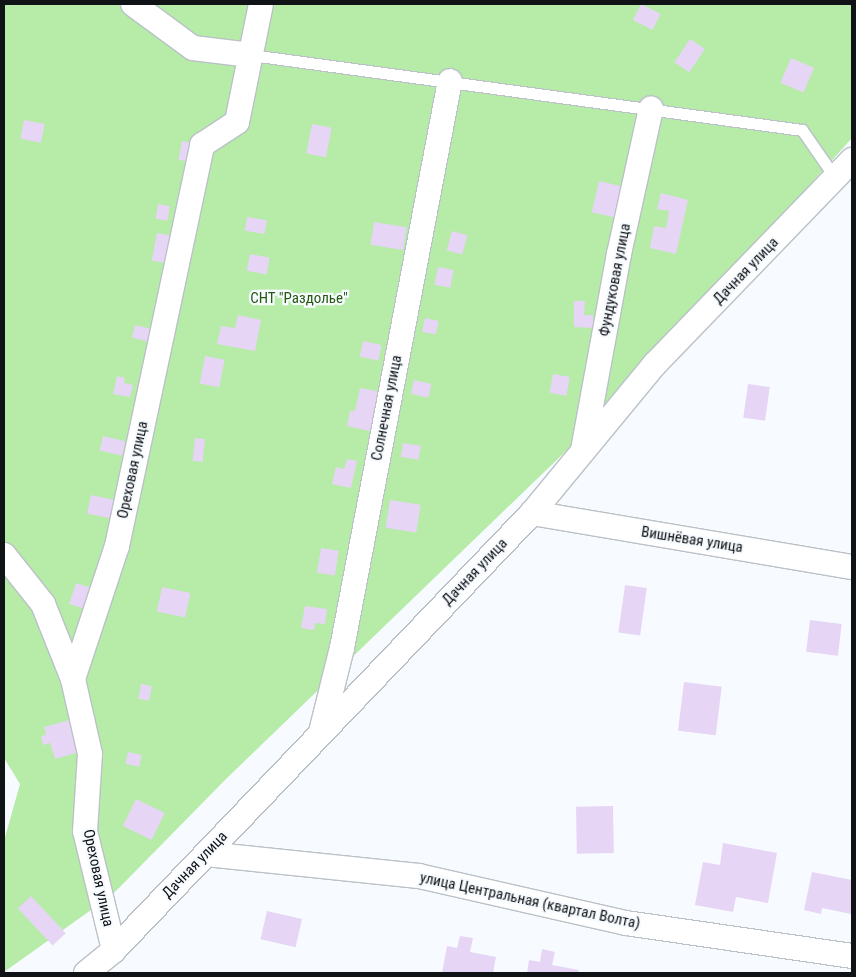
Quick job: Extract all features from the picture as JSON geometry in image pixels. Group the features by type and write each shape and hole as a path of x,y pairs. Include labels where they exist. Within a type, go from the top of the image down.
{"street":[{"path":"133,4 193,48 251,55"},
{"name":"Ореховая улица","path":"114,950 85,831 90,754 73,679 117,546 202,145 237,122 262,4"},
{"name":"Солнечная улица","path":"321,734 342,648 450,81"},
{"name":"Фундуковая улица","path":"582,452 619,254 651,108"},
{"name":"Дачная улица","path":"86,973 114,950 532,513 655,364 836,179 852,160"},
{"name":"Вишнёвая улица","path":"532,513 852,567"},
{"path":"4,555 43,604 73,679"},
{"name":"улица Центральная (квартал Волта)","path":"206,854 419,876 626,923 852,956"}],"lane":[{"path":"251,55 802,130 836,179"}],"green space":[{"name":"СНТ \"Раздолье\"","path":"4,4 852,4 852,138 597,421 226,779 112,895 4,972 4,841 20,784 4,758"}],"building":[{"path":"641,4 661,14 652,30 633,20"},
{"path":"690,39 705,49 689,72 674,62"},
{"path":"791,58 814,68 803,93 780,83"},
{"path":"24,120 45,124 41,143 20,139"},
{"path":"312,124 332,128 326,157 306,153"},
{"path":"182,141 192,143 188,162 178,160"},
{"path":"599,181 621,186 614,217 592,212"},
{"path":"661,193 688,200 676,254 650,248 654,226 666,228 669,211 657,209"},
{"path":"158,204 170,206 168,221 156,219"},
{"path":"247,217 267,220 265,234 245,231"},
{"path":"374,222 407,227 403,250 370,245"},
{"path":"452,231 467,235 462,254 447,250"},
{"path":"157,233 172,236 166,263 152,260"},
{"path":"250,254 270,258 266,275 247,271"},
{"path":"438,267 454,270 450,288 435,285"},
{"path":"574,301 585,301 584,315 593,315 593,328 574,327"},
{"path":"238,315 261,320 255,351 217,344 221,326 235,328"},
{"path":"425,318 439,321 436,335 422,332"},
{"path":"135,325 151,329 147,341 132,338"},
{"path":"363,341 382,345 378,361 360,357"},
{"path":"205,356 225,360 219,387 200,383"},
{"path":"553,374 570,377 566,396 550,393"},
{"path":"117,376 125,378 124,383 133,385 130,397 113,394"},
{"path":"414,380 432,384 428,398 411,394"},
{"path":"748,384 770,387 765,421 743,418"},
{"path":"360,388 382,392 374,432 347,426 350,411 355,411"},
{"path":"103,436 125,441 122,456 100,451"},
{"path":"195,438 205,439 203,462 193,461"},
{"path":"403,443 421,446 419,460 401,457"},
{"path":"347,459 357,461 351,488 332,484 336,467 344,469"},
{"path":"91,495 120,501 116,520 87,514"},
{"path":"390,500 421,505 416,533 386,528"},
{"path":"321,548 339,551 335,576 317,573"},
{"path":"76,583 95,589 88,610 69,604"},
{"path":"625,585 647,588 640,636 618,633"},
{"path":"162,587 190,593 185,617 157,611"},
{"path":"305,606 327,609 325,624 315,623 314,630 301,628"},
{"path":"810,620 842,624 838,656 806,652"},
{"path":"684,682 722,687 716,735 678,731"},
{"path":"141,684 152,686 149,701 138,699"},
{"path":"70,720 79,752 55,759 50,743 43,745 41,736 46,735 44,727"},
{"path":"128,752 142,755 139,767 126,764"},
{"path":"136,799 165,813 152,840 123,826"},
{"path":"613,806 614,853 577,854 576,807"},
{"path":"723,843 777,853 768,903 736,897 733,912 695,905 703,862 720,865"},
{"path":"812,872 852,880 851,914 822,908 821,914 804,910"},
{"path":"31,896 66,933 53,946 18,908"},
{"path":"267,911 302,919 296,947 260,939"},
{"path":"460,936 473,938 470,952 496,957 493,973 442,973 447,946 457,948"},
{"path":"542,949 555,952 552,965 579,970 578,973 527,973 529,960 540,962"}]}
